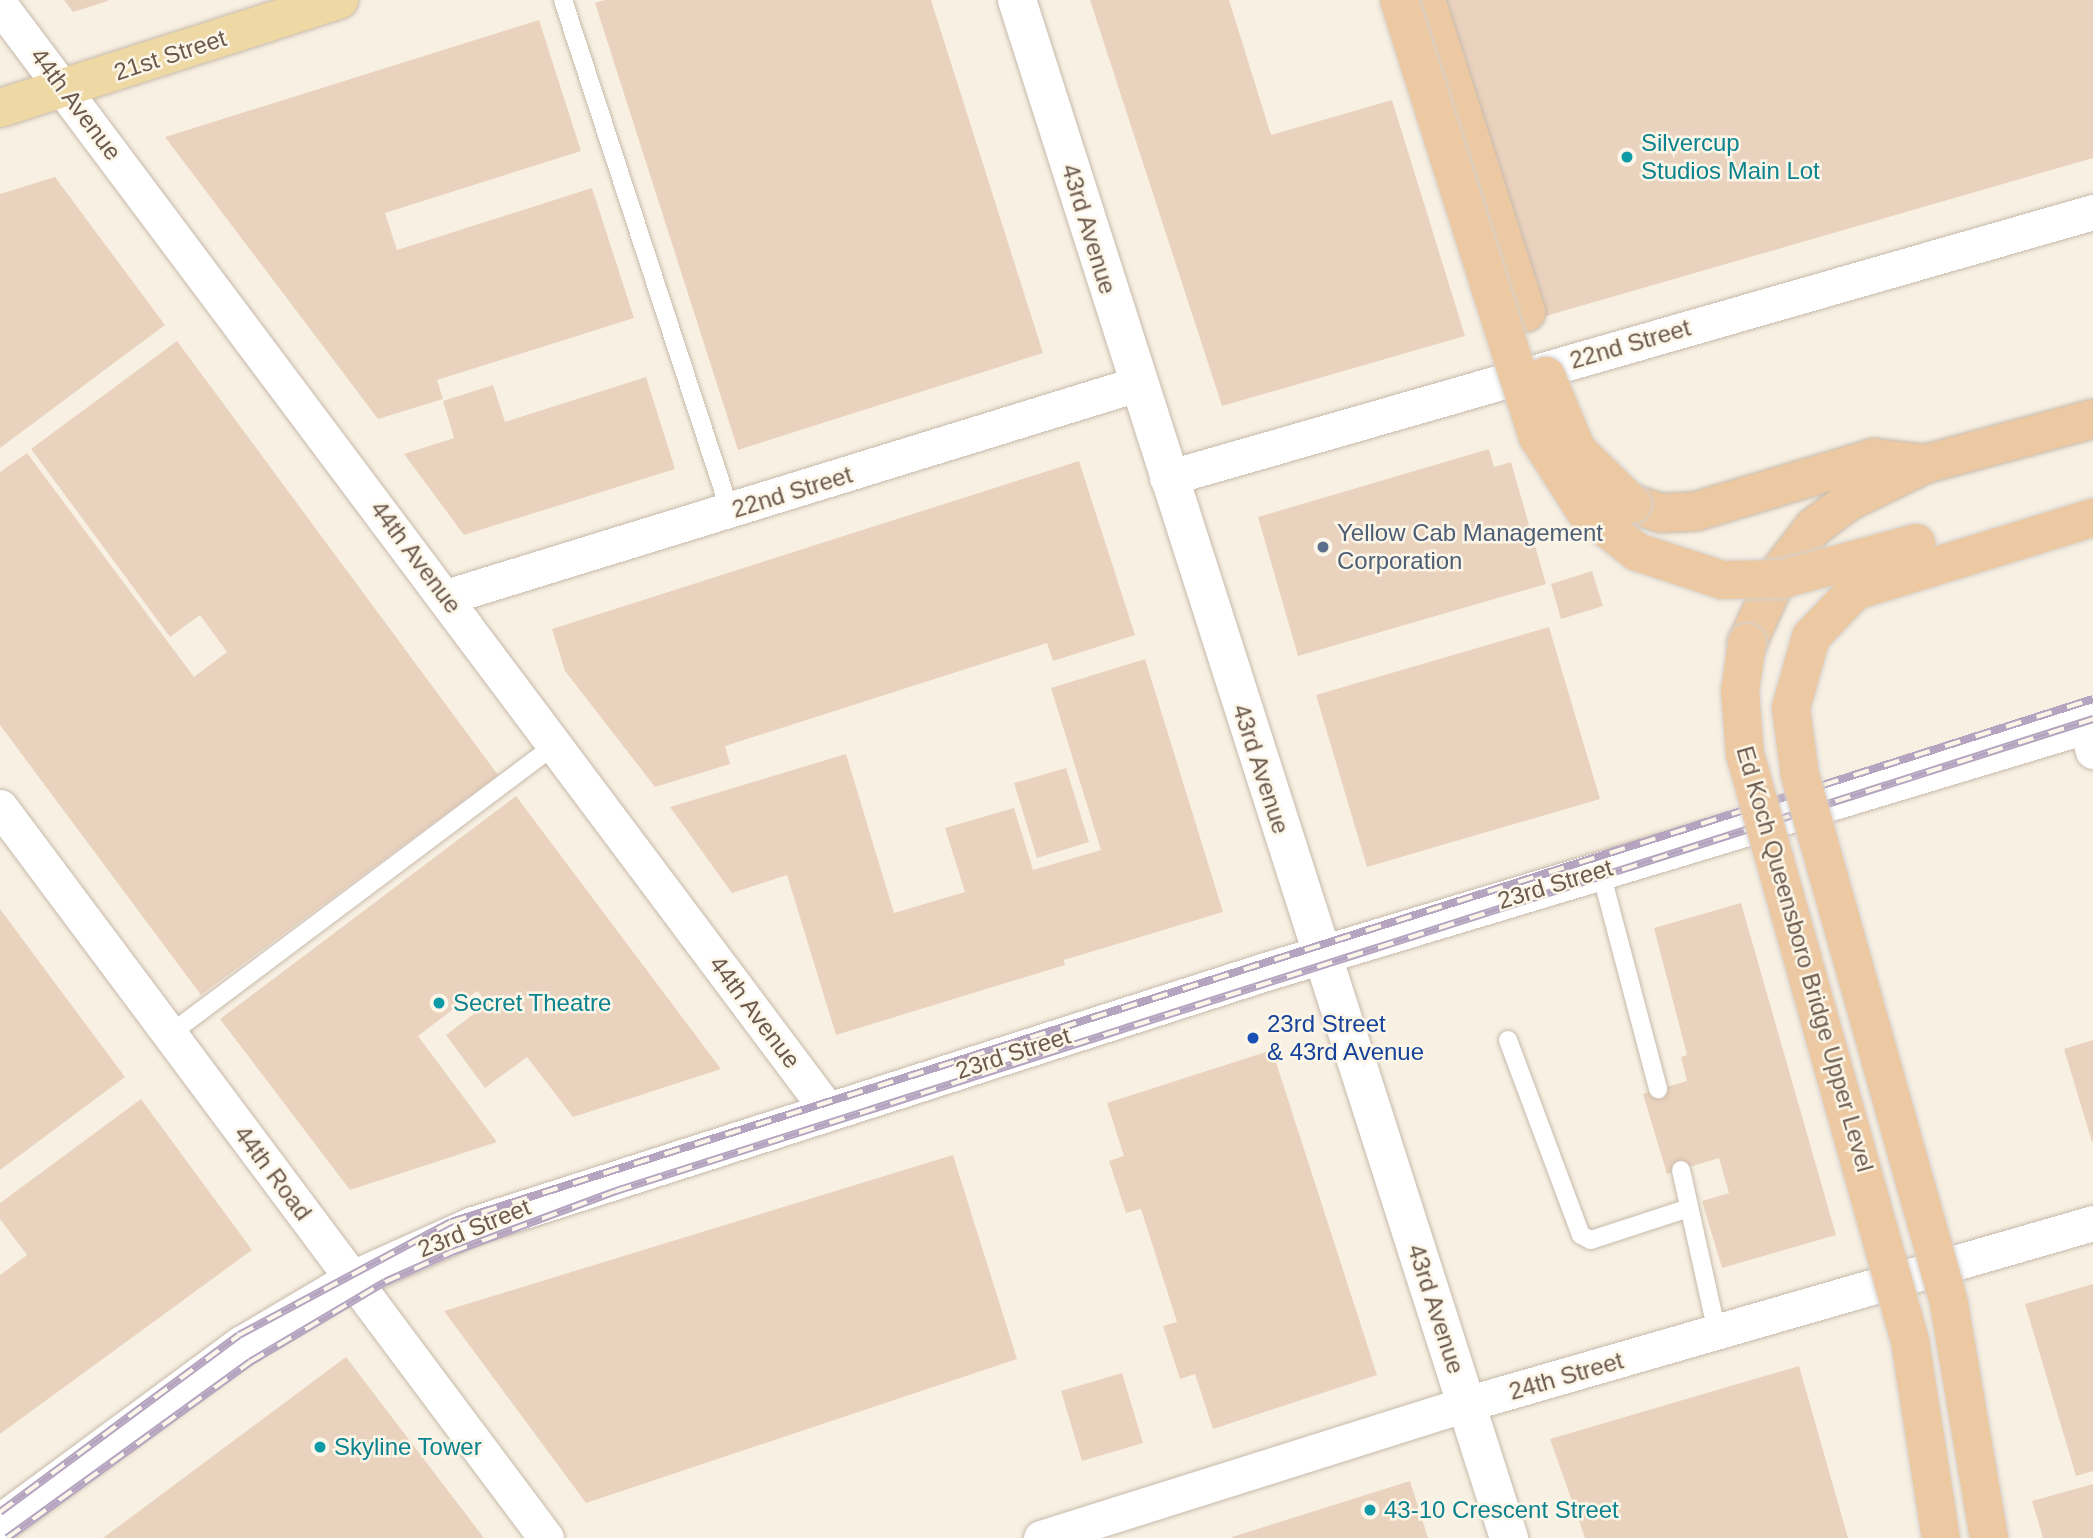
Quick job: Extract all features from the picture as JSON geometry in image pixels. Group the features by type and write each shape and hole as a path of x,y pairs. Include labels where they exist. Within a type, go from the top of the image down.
{"highway":[{"path":"1399,0 1538,437 1579,503 1637,552 1713,579 1783,579 2093,492"},
{"path":"1426,0 1568,436 1590,467 1632,504 1662,513 1697,511 1874,458 1925,464"},
{"name":"Ed Koch Queensboro Bridge Upper Level","path":"1941,1538 1910,1340 1753,787 1740,718 1754,619 1795,549 1838,508 1925,464 2093,419"},
{"name":"Ed Koch Queensboro Bridge Upper Level","path":"1989,1538 1949,1303 1800,775 1791,708 1811,637 1855,591 2093,518"}],"main road":[{"name":"21st Street","path":"0,108 339,0"}],"street":[{"name":"43rd Avenue","path":"1017,0 1167,478 1509,1538"},
{"name":"44th Avenue","path":"0,5 446,597 829,1112"},
{"name":"22nd Street","path":"1167,478 2093,212"},
{"name":"22nd Street","path":"446,597 1138,384"},
{"name":"23rd Street","path":"0,1524 243,1345 354,1280 536,1203 1321,955 1600,870 2091,733"},
{"name":"44th Road","path":"0,807 546,1538"},
{"name":"24th Street","path":"1041,1538 1466,1404 2093,1223"}],"lane":[{"path":"563,0 730,511"},
{"path":"170,1034 556,744"},
{"path":"1600,870 1658,1089"},
{"path":"1508,1040 1581,1236 1591,1240 1689,1208"},
{"path":"1681,1170 1717,1332"}],"building":[{"path":"64,0 108,0 108,1 73,12"},
{"path":"605,0 931,0 1043,353 738,450 595,3"},
{"path":"1090,0 1229,0 1271,135 1392,100 1465,336 1222,406"},
{"name":"Silvercup Studios Main Lot","path":"1437,0 2093,0 2093,158 1539,318"},
{"path":"539,20 581,151 385,213 397,250 592,188 634,318 437,380 443,399 378,419 165,137"},
{"path":"55,177 165,325 0,448 0,194"},
{"path":"177,341 498,775 201,995 0,725 0,472 27,453 194,677 227,652 200,615 170,637 31,449"},
{"path":"646,377 675,469 464,535 404,454 454,438 443,401 493,385 505,422"},
{"path":"1489,449 1494,467 1511,462 1546,584 1298,656 1258,517"},
{"path":"1079,461 1135,635 1053,661 1047,643 725,746 730,764 655,787 565,671 552,629"},
{"path":"1592,571 1603,606 1561,619 1551,584"},
{"path":"1549,627 1600,799 1367,867 1316,695"},
{"path":"1145,659 1223,912 1064,960 1065,965 836,1035 787,875 732,893 670,807 846,754 894,913 965,892 945,828 1014,808 1033,870 1101,850 1051,688"},
{"path":"1066,768 1089,842 1037,858 1014,783"},
{"path":"516,796 721,1069 573,1117 527,1057 485,1088 446,1035 488,1003 477,991 418,1036 497,1142 350,1190 220,1019"},
{"path":"1741,903 1836,1235 1722,1268 1702,1201 1729,1193 1719,1158 1667,1174 1643,1094 1687,1081 1681,1057 1687,1055 1654,928"},
{"path":"0,909 125,1077 0,1170"},
{"path":"2093,1040 2093,1142 2092,1142 2064,1049"},
{"path":"1272,1050 1377,1375 1213,1429 1195,1374 1180,1379 1163,1326 1177,1322 1141,1209 1126,1213 1109,1161 1124,1156 1107,1103"},
{"path":"141,1099 252,1250 0,1434 0,1275 27,1255 0,1219 0,1203"},
{"path":"953,1155 1017,1359 586,1503 444,1311"},
{"path":"2093,1284 2093,1471 2076,1476 2025,1304"},
{"name":"Skyline Tower","path":"346,1357 484,1538 103,1538"},
{"path":"1799,1366 1848,1538 1585,1538 1550,1439"},
{"path":"1122,1373 1143,1443 1082,1461 1061,1391"},
{"name":"43-10 Crescent Street","path":"1410,1481 1428,1538 1232,1538 1232,1537"},
{"path":"2093,1484 2093,1538 2043,1538 2032,1501"}],"railway":[{"path":"0,1512 239,1335 451,1222 2093,699"},
{"path":"7,1538 250,1362 385,1282 452,1252 616,1191 2093,719"}],"place":[{"name":"Silvercup Studios Main Lot","path":"1627,157"},
{"name":"Yellow Cab Management Corporation","path":"1323,547"},
{"name":"Secret Theatre","path":"439,1003"},
{"name":"23rd Street & 43rd Avenue","path":"1253,1038"},
{"name":"Skyline Tower","path":"320,1447"},
{"name":"43-10 Crescent Street","path":"1370,1510"}]}
